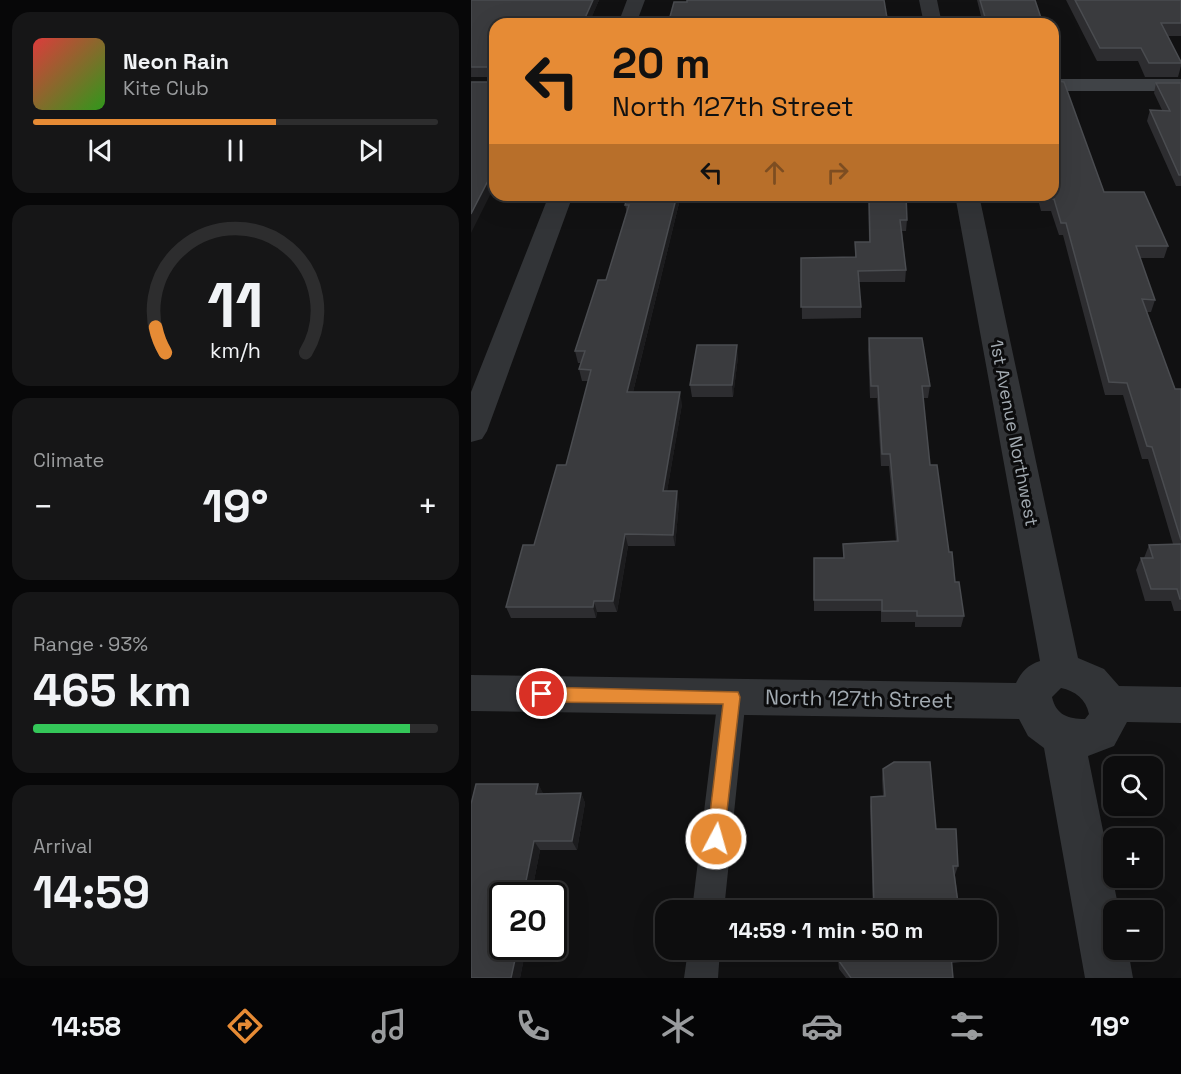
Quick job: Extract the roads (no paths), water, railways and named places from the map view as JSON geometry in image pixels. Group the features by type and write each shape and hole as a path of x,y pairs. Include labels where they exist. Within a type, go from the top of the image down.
{"street":[{"path":"629,18 636,0"},
{"path":"928,0 932,18"},
{"path":"1059,86 1181,85"},
{"path":"471,431 559,201"},
{"name":"1st Avenue Northwest","path":"968,201 1061,671"},
{"path":"1061,671 1082,675 1093,682 1102,691 1108,704 1105,724 1099,732 1088,738 1063,737 1041,722 1033,712 1031,700 1033,690 1039,681 1047,674 1061,671"},
{"name":"North 127th Street","path":"471,693 1031,700"},
{"path":"1108,704 1181,705"},
{"path":"1063,737 1109,978"}],"lane":[{"path":"709,900 732,697"},
{"path":"701,978 703,960"}]}
